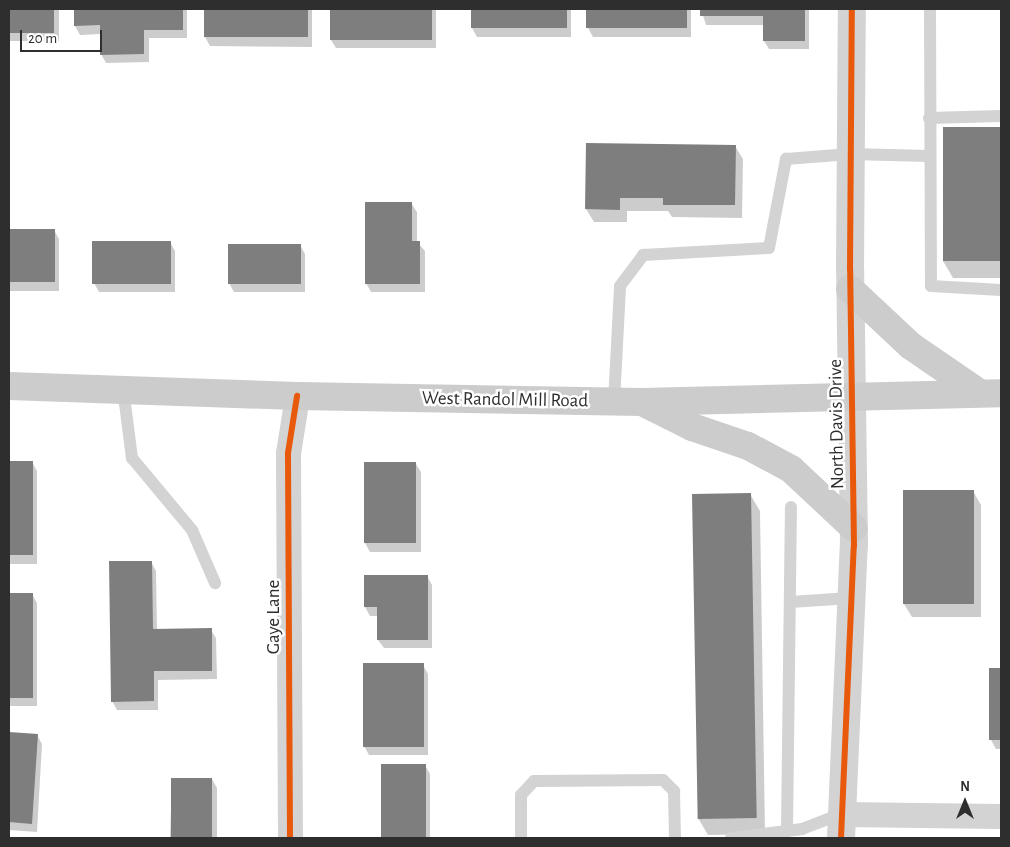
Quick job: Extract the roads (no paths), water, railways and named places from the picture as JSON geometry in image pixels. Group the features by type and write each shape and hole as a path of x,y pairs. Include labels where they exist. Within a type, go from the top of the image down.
{"main road":[{"path":"850,289 911,346 990,393"},
{"name":"West Randol Mill Road","path":"9,386 123,388 296,396 614,402 853,398 990,393"},
{"path":"642,402 692,427 748,446 786,466 854,528"}],"street":[{"name":"North Davis Drive","path":"841,826 854,528 850,289 852,9"},
{"name":"Gaye Lane","path":"290,838 288,453 296,396"},
{"path":"841,826 1001,816"}],"lane":[{"path":"930,9 929,156 931,286 1001,290"},
{"path":"929,118 1001,116"},
{"path":"614,402 620,286 643,255 769,248 786,159 850,154 929,156"},
{"path":"123,388 132,458 192,530 215,582"},
{"path":"787,830 792,508"},
{"path":"790,602 852,598"},
{"path":"521,838 521,795 534,781 663,780 674,791 675,838"},
{"path":"731,838 787,830 841,826"}]}
